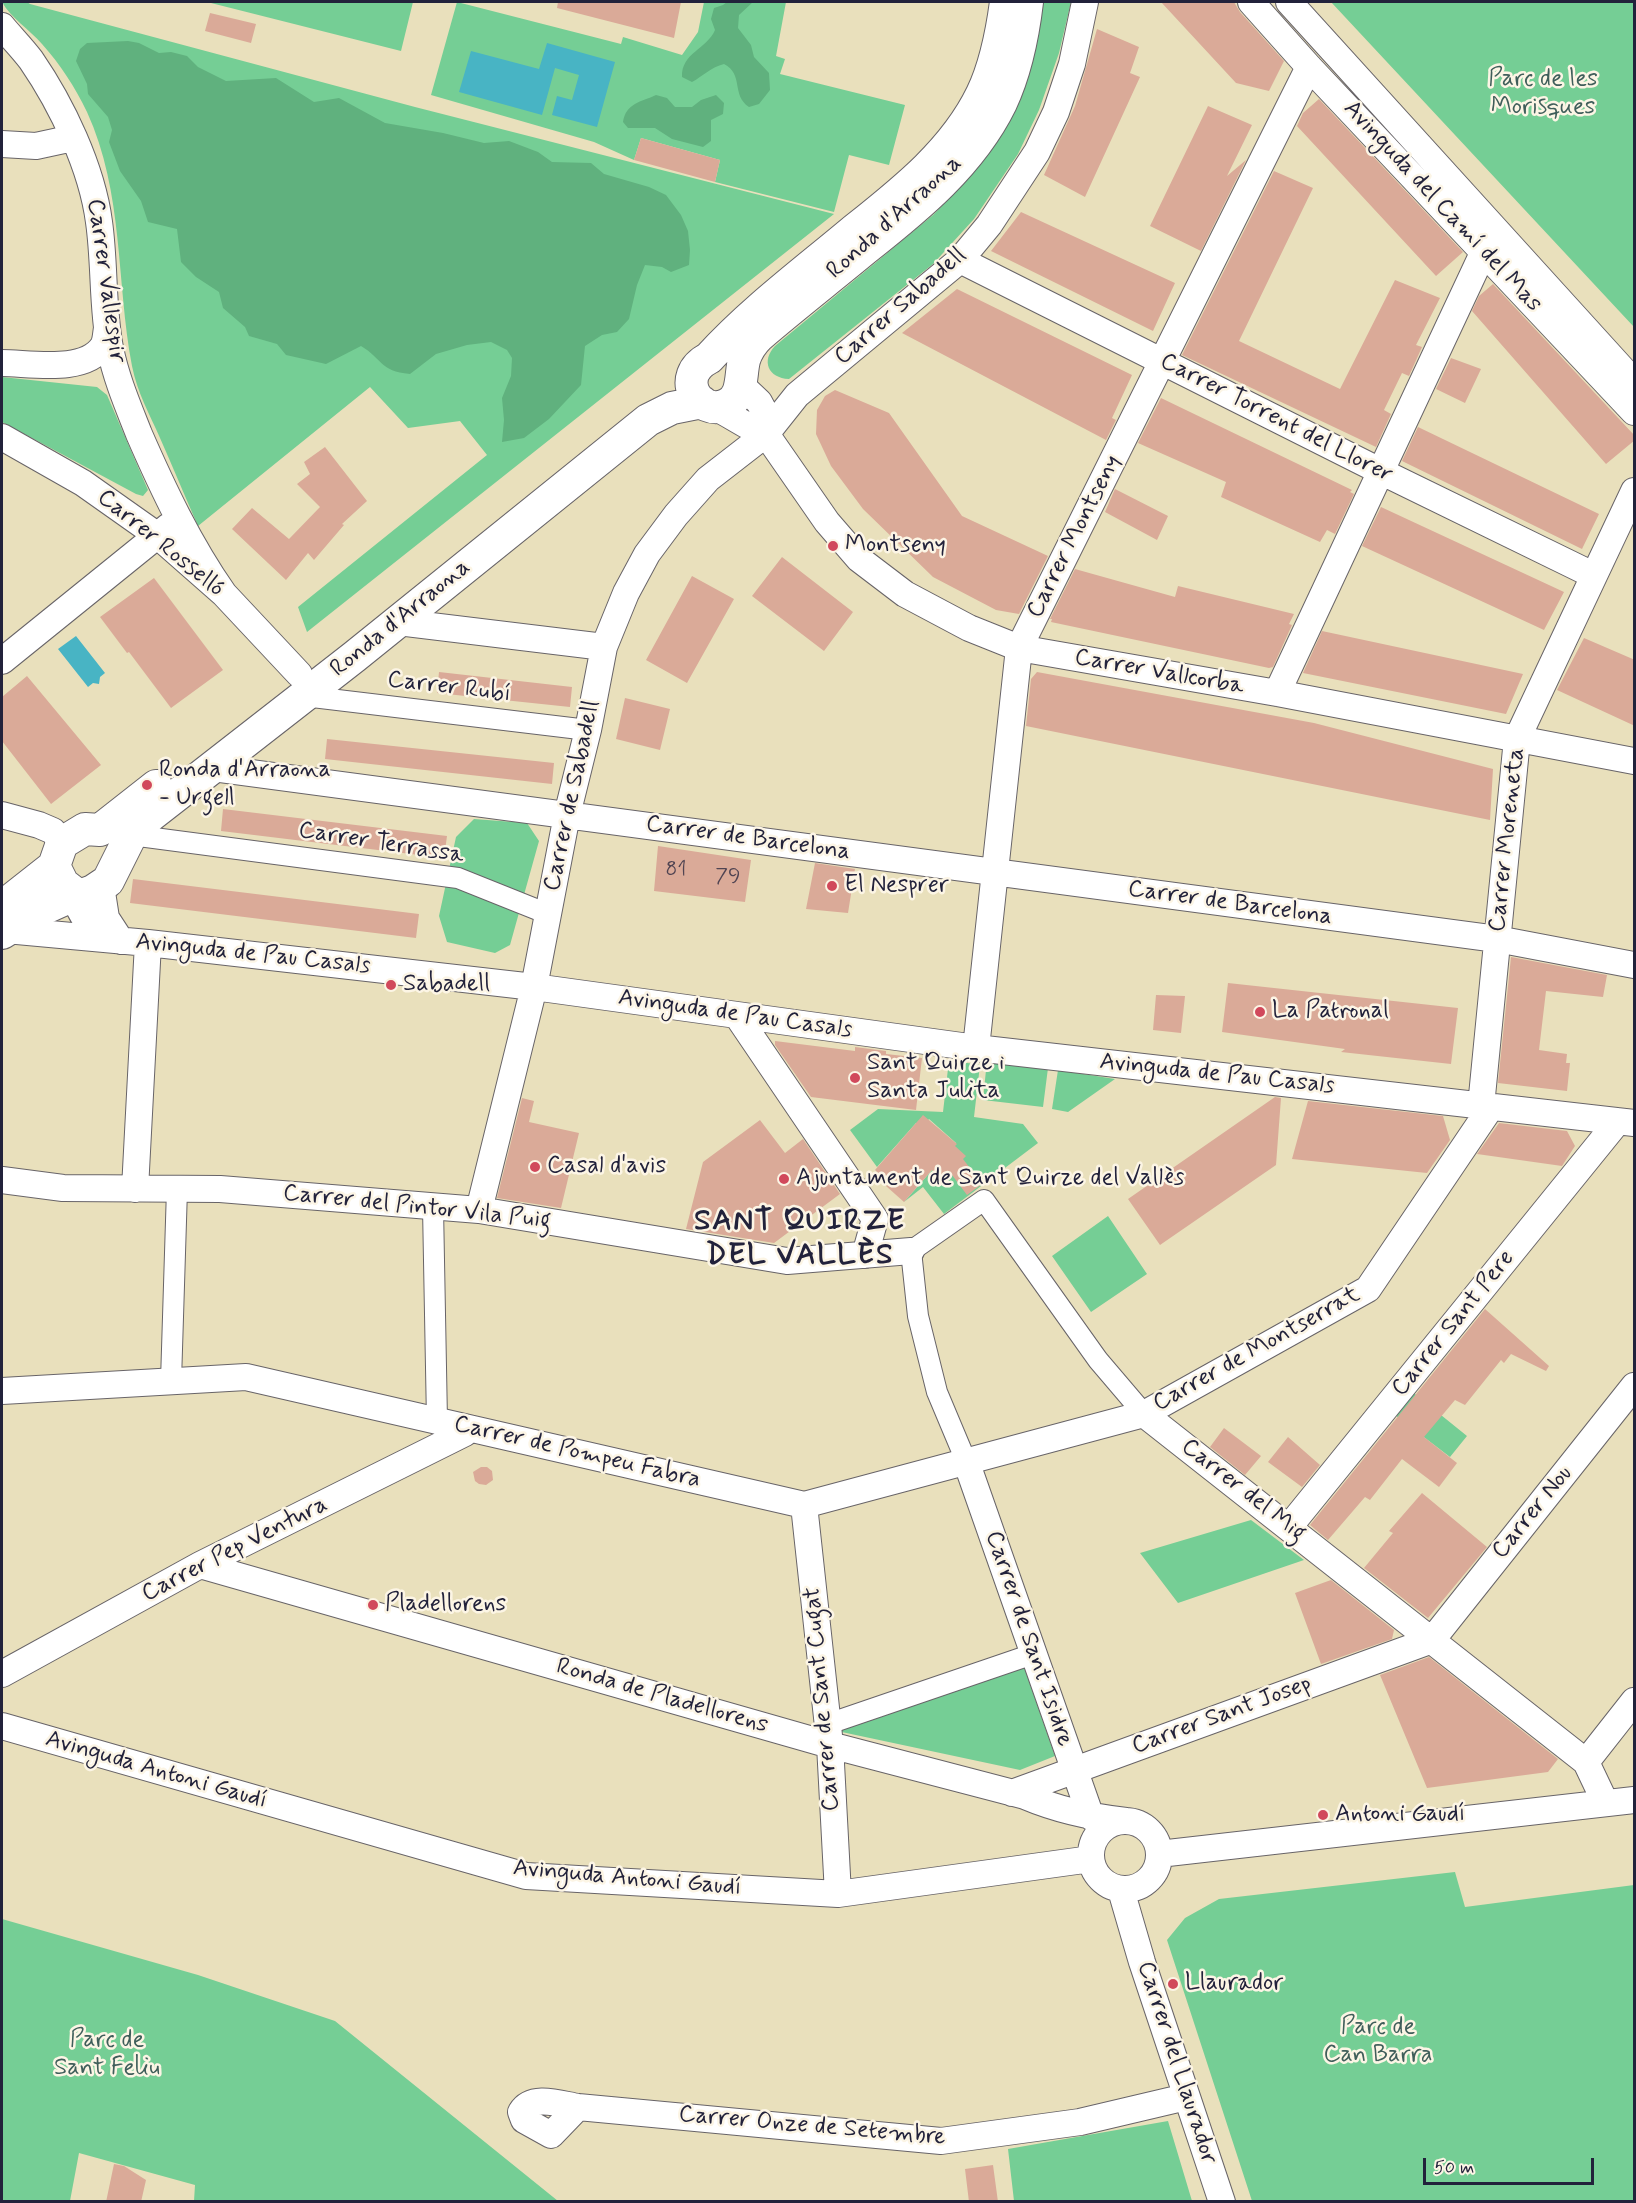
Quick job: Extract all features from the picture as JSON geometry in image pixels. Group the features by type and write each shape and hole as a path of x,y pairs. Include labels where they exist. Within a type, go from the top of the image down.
{"street":[{"name":"Ronda d'Arraona","path":"89,890 108,881 125,848 150,816 213,768 302,685 636,405 704,386 744,321 876,213 945,150 982,94 996,56 1006,2"},
{"name":"Ronda d'Arraona","path":"704,386 728,404 736,397 744,358 749,347 759,336 890,229 939,187 961,163 1001,103 1016,62 1027,2"},
{"name":"Carrer Sabadell","path":"766,434 797,395 960,260 989,225 1037,152 1056,112 1072,64 1085,2"},
{"name":"Avinguda del Camí del Mas","path":"1251,2 1309,67 1635,412"},
{"name":"Avinguda del Camí del Mas","path":"1289,2 1635,382"},
{"name":"Carrer Vallespir","path":"2,26 30,60 55,100 91,181 99,220 110,350 124,397 154,472 200,560 224,594"},
{"name":"Carrer Montseny","path":"976,1048 1019,648 1309,67"},
{"path":"2,144 36,146 73,138"},
{"path":"1277,693 1484,251"},
{"name":"Carrer Torrent del Llorer","path":"960,260 1593,575"},
{"path":"2,363 70,365 84,361 96,354 104,344 107,328"},
{"name":"Ronda d'Arraona","path":"3,923 58,854 85,830 100,830 258,708 302,685 398,622 648,420 672,408 704,386 723,358 738,369 741,381"},
{"name":"Carrer Vallcorba","path":"741,381 759,402 766,415 766,434 827,522 859,560 905,594 969,628 1019,648 1277,693 1635,760"},
{"name":"Carrer Vallcorba","path":"704,386 725,412 751,429 766,434"},
{"name":"Carrer de Sabadell","path":"479,1210 534,987 567,815 588,730 604,647 626,593 647,554 676,515 708,479 766,434"},
{"name":"Carrer Rosselló","path":"2,437 83,483 149,530 224,594 302,685"},
{"path":"149,530 154,472"},
{"name":"Carrer Moreneta","path":"1486,1106 1497,939 1517,739 1593,575 1635,491"},
{"path":"3,657 149,530 169,526 177,513"},
{"path":"398,622 604,647"},
{"name":"Carrer Rubí","path":"302,685 588,730"},
{"name":"Carrer de Barcelona","path":"213,768 1497,939 1635,965"},
{"path":"2,815 53,831 63,884 89,890 122,940"},
{"path":"100,830 114,848 125,848"},
{"name":"Carrer Terrassa","path":"125,848 458,878 548,914"},
{"path":"3,923 89,890"},
{"name":"Avinguda de Pau Casals","path":"3,923 122,940 534,987 738,1017 976,1048 1626,1122"},
{"path":"135,1189 148,943"},
{"path":"738,1017 874,1219 865,1255"},
{"name":"Carrer de Montserrat","path":"1144,1414 1368,1289 1486,1106"},
{"name":"Carrer Sant Pere","path":"1289,1527 1626,1122"},
{"name":"Carrer del Pintor Vila Puig","path":"2,1180 63,1188 220,1189 479,1210 787,1261 911,1251"},
{"path":"171,1381 177,1189"},
{"name":"Carrer del Mig","path":"911,1251 984,1200 1098,1360 1144,1414 1586,1762 1605,1802"},
{"path":"433,1207 437,1421"},
{"path":"911,1251 918,1316 937,1392 966,1461"},
{"name":"Carrer de Pompeu Fabra","path":"2,1391 246,1377 804,1504 1144,1414"},
{"name":"Carrer Nou","path":"1432,1640 1635,1386"},
{"name":"Carrer Pep Ventura","path":"2,1674 200,1565 465,1433 469,1428"},
{"name":"Carrer de Sant Isidre","path":"966,1461 1091,1817"},
{"name":"Carrer de Sant Cugat","path":"804,1504 829,1734 838,1894"},
{"name":"Ronda de Pladellorens","path":"200,1565 829,1734 1012,1792 1054,1808 1091,1817 1126,1821"},
{"name":"Carrer Sant Josep","path":"1012,1792 1432,1640"},
{"path":"829,1734 1033,1654"},
{"path":"1586,1762 1635,1701"},
{"name":"Avinguda Antoni Gaudí","path":"2,1726 526,1876 838,1894 1091,1859"},
{"path":"1159,1854 1635,1800"},
{"path":"1126,1821 1138,1824 1150,1832 1157,1843 1159,1854 1155,1871 1148,1881 1138,1887 1121,1890 1108,1886 1094,1871 1091,1847 1096,1836 1114,1823 1126,1821"},
{"name":"Carrer del Llaurador","path":"1121,1890 1142,1962 1221,2202"},
{"name":"Carrer Onze de Setembre","path":"578,2107 941,2141 1080,2122 1186,2097"}],"green space":[{"path":"2,2 27,2 415,107 834,214 307,632 298,607 487,455 460,421 408,428 370,387 198,526 134,376 113,206 99,143 87,112 61,68 42,44"},
{"path":"207,2 413,2 401,51"},
{"path":"457,2 621,44 623,37 682,55 698,32 704,2 786,2 776,56 785,59 780,74 905,105 889,165 849,155 834,212 715,182 720,160 641,138 634,160 594,142 431,95"},
{"path":"727,2 753,2 739,15 738,28 751,45 754,57 769,73 770,90 759,104 749,107 740,97 734,73 724,64 711,69 692,82 682,77 686,62 715,30 711,19 714,8"},
{"path":"1043,2 1071,2 1059,53 1039,110 1018,154 974,219 933,264 789,379 776,376 768,363 768,357 775,346 933,215 968,179 1001,132"},
{"name":"Parc de les Morisques","path":"1331,2 1634,2 1634,327"},
{"path":"128,41 139,43 159,53 171,52 187,56 198,67 226,81 276,78 314,102 339,98 385,123 484,143 509,141 538,152 552,162 591,163 604,174 649,187 666,195 681,215 688,231 689,265 671,272 662,267 645,265 637,285 629,319 617,332 602,335 585,346 581,385 549,419 524,438 502,442 504,420 502,398 511,376 512,358 507,350 491,342 467,345 436,354 410,374 392,370 361,346 326,364 286,355 277,344 249,336 245,327 223,308 219,292 196,277 181,262 177,229 148,222 141,201 120,171 109,142 112,130 108,117 88,94 87,84 76,61 80,49 87,43"},
{"path":"656,95 667,98 675,107 692,107 701,100 716,95 724,103 723,114 711,120 711,141 703,147 672,139 655,128 628,128 623,122 627,111 635,104"},
{"path":"2,377 97,387 107,395 148,490 143,496 136,494 2,422"},
{"path":"474,819 527,823 539,841 510,945 495,953 447,942 439,916 456,837"},
{"path":"949,1060 980,1065 974,1117 1023,1124 1038,1143 944,1214 923,1187 904,1202 932,1170 940,1177 956,1143 929,1119 922,1127 916,1123 877,1167 850,1130 878,1109 943,1112"},
{"path":"987,1060 1048,1068 1043,1107 983,1100"},
{"path":"1058,1070 1115,1079 1068,1112 1052,1109"},
{"path":"1108,1216 1147,1274 1091,1312 1052,1256"},
{"path":"1410,1390 1467,1436 1450,1457 1391,1412"},
{"path":"1251,1520 1304,1560 1178,1603 1140,1553"},
{"path":"1024,1667 1055,1756 1020,1770 837,1731 850,1723"},
{"name":"Parc de Can Barra","path":"1455,1872 1465,1907 1634,1885 1634,2201 1252,2201 1167,1940 1185,1918 1219,1899"},
{"name":"Parc de Sant Feliu","path":"2,1919 198,1975 335,2021 558,2201 194,2201 195,2185 79,2153 70,2201 2,2201"},
{"path":"1168,2121 1192,2201 1014,2201 1008,2149"}],"water":[{"path":"547,43 615,62 597,127 552,115 557,96 572,100 579,75 555,68 542,115 459,92 471,51 539,69"},
{"path":"76,636 105,673 100,677 99,684 93,683 88,687 58,649"}],"building":[{"path":"558,2 681,2 674,38 557,8"},
{"path":"1161,2 1234,2 1240,12 1284,61 1269,91 1236,83"},
{"path":"210,13 256,24 251,43 205,31"},
{"path":"1097,29 1139,47 1130,73 1140,77 1085,197 1044,175 1075,106"},
{"path":"1319,99 1463,252 1436,276 1297,126 1303,113"},
{"path":"1208,106 1252,125 1227,176 1246,160 1201,251 1150,226"},
{"path":"641,138 720,160 715,182 634,160"},
{"path":"1274,171 1313,188 1239,341 1340,389 1395,280 1440,298 1416,345 1422,347 1409,376 1402,373 1384,410 1391,414 1376,447 1182,355"},
{"path":"1021,212 1175,283 1153,331 991,251"},
{"path":"1493,284 1635,436 1635,440 1606,464 1472,311 1479,296"},
{"path":"957,289 1132,375 1112,418 1116,420 1106,440 902,333"},
{"path":"1451,358 1481,369 1465,403 1436,389"},
{"path":"835,390 889,413 962,516 1048,556 1019,614 996,610 933,577 863,509 831,466 816,434 817,410 825,396"},
{"path":"1161,398 1352,490 1350,492 1354,494 1335,534 1327,530 1320,542 1221,497 1226,482 1138,443"},
{"path":"1418,427 1599,514 1582,549 1402,461"},
{"path":"325,447 367,501 342,524 344,525 314,560 308,553 286,580 232,529 252,508 289,539 320,507 297,484 310,474 304,462"},
{"path":"1115,489 1168,516 1157,540 1105,512"},
{"path":"1381,507 1564,592 1544,630 1362,546"},
{"path":"782,557 853,612 824,651 752,596"},
{"path":"1075,569 1175,597 1178,586 1294,614 1289,624 1292,625 1273,667 1269,668 1051,622 1052,619 1050,619"},
{"path":"692,576 734,599 687,683 646,660"},
{"path":"154,578 223,670 171,708 100,617"},
{"path":"1322,631 1523,674 1506,714 1303,673"},
{"path":"1584,638 1635,660 1635,726 1557,690"},
{"path":"439,672 572,687 570,707 437,693"},
{"path":"1037,672 1314,723 1493,769 1490,820 1026,726 1031,679"},
{"path":"27,676 101,765 51,804 2,741 2,697"},
{"path":"625,698 670,709 660,750 616,739"},
{"path":"327,739 554,763 552,784 325,759"},
{"path":"223,809 447,836 444,858 221,831"},
{"path":"658,846 751,860 745,902 654,891"},
{"name":"El Nesprer","path":"815,863 855,869 848,913 806,909"},
{"path":"133,879 419,914 416,938 130,903"},
{"path":"1511,957 1607,975 1603,997 1546,991 1539,1050 1567,1054 1566,1063 1570,1063 1567,1091 1498,1083"},
{"path":"1228,983 1458,1008 1451,1064 1341,1052 1345,1049 1222,1032"},
{"path":"1156,995 1185,996 1181,1033 1153,1030"},
{"name":"Sant Quirze i Santa Julita","path":"775,1041 855,1051 855,1047 886,1051 886,1054 922,1058 916,1110 811,1097 775,1045"},
{"path":"1275,1097 1281,1098 1276,1165 1160,1245 1128,1199"},
{"name":"Casal d'avis","path":"522,1098 534,1101 529,1122 579,1133 561,1208 497,1198"},
{"path":"1308,1101 1443,1116 1450,1140 1427,1173 1292,1159"},
{"name":"Sant Quirze i Santa Julita","path":"923,1115 957,1144 955,1146 966,1156 963,1159 982,1184 967,1195 949,1171 940,1177 932,1170 904,1202 886,1186 890,1183 875,1170"},
{"path":"760,1120 785,1153 803,1139 840,1194 774,1243 686,1229 703,1162"},
{"path":"1499,1123 1567,1131 1575,1146 1562,1166 1477,1154"},
{"path":"1485,1309 1549,1366 1546,1371 1511,1354 1504,1363 1501,1360 1465,1405 1455,1400 1424,1437 1457,1463 1439,1487 1402,1459 1370,1500 1365,1497 1328,1540 1310,1525"},
{"path":"1224,1428 1261,1456 1245,1475 1210,1447"},
{"path":"1288,1437 1320,1465 1302,1487 1268,1462"},
{"path":"481,1467 487,1467 492,1471 493,1480 486,1485 475,1481 473,1472"},
{"path":"1422,1493 1487,1547 1428,1618 1364,1568 1393,1533 1389,1531"},
{"path":"1331,1580 1394,1630 1392,1639 1321,1664 1295,1593"},
{"path":"1429,1657 1558,1759 1548,1772 1427,1788 1380,1675"},
{"path":"114,2164 124,2166 146,2180 141,2202 106,2202"},
{"path":"993,2165 998,2202 969,2202 965,2169"}],"place":[{"name":"Montseny","path":"833,546"},
{"name":"Ronda d'Arraona - Urgell","path":"147,785"},
{"name":"El Nesprer","path":"832,886"},
{"name":"Sabadell","path":"391,985"},
{"name":"La Patronal","path":"1260,1012"},
{"name":"Sant Quirze i Santa Julita","path":"855,1078"},
{"name":"Casal d'avis","path":"535,1167"},
{"name":"Ajuntament de Sant Quirze del Vallès","path":"784,1179"},
{"name":"Pladellorens","path":"373,1605"},
{"name":"Antoni Gaudí","path":"1323,1815"},
{"name":"Llaurador","path":"1173,1984"}],"district":[{"name":"SANT QUIRZE DEL VALLÈS","path":"800,1240"}]}
